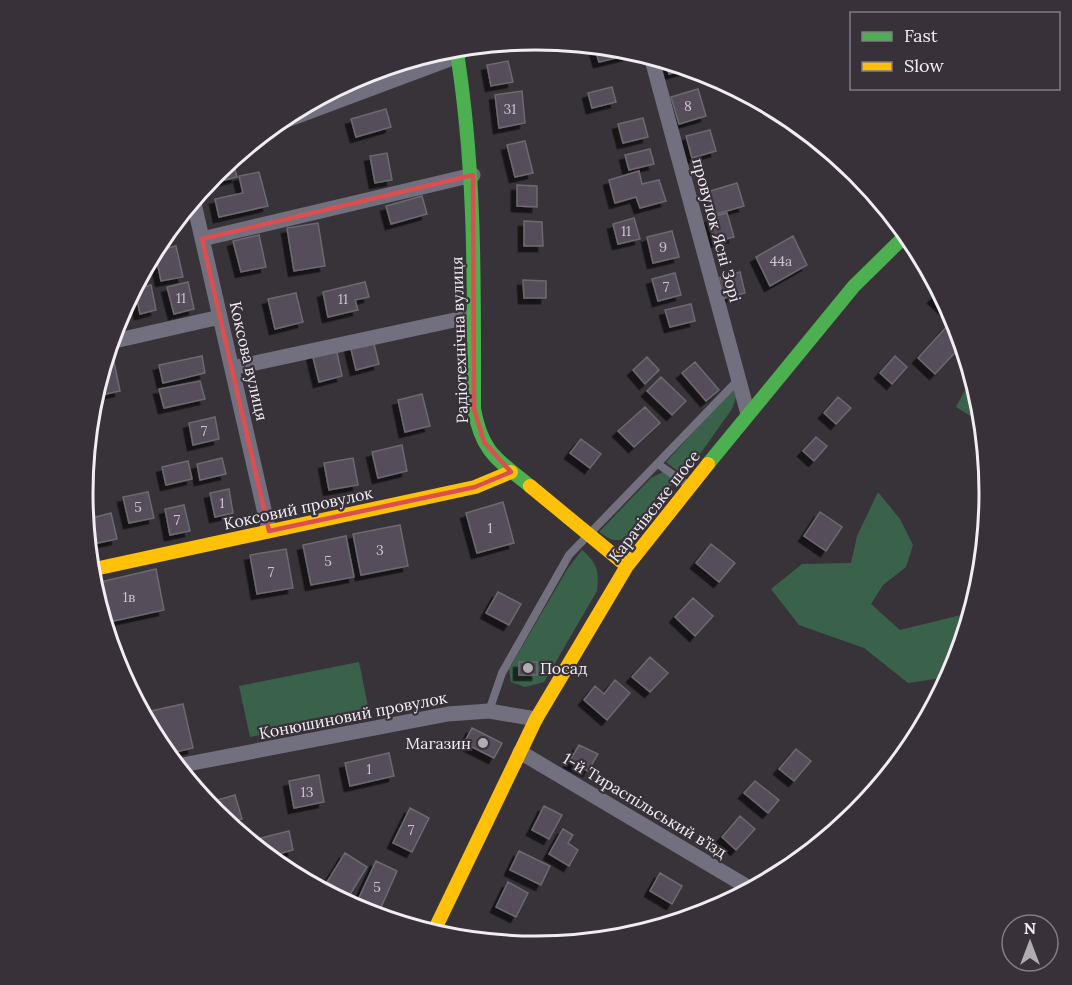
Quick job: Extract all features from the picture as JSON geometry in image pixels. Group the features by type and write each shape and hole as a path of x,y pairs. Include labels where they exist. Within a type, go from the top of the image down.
{"main road":[{"name":"Радіотехнічна вулиця","path":"458,57 466,98 473,175 474,409 478,430 491,454 627,566"},
{"name":"Карачівське шосе","path":"437,924 536,719 627,566 854,286 900,241"},
{"name":"Коксовий провулок","path":"100,568 475,487 511,472"}],"street":[{"path":"320,106 424,64"},
{"name":"провулок Ясні Зорі","path":"654,66 748,414"},
{"path":"202,239 473,175"},
{"name":"Коксова вулиця","path":"195,210 269,531"},
{"path":"232,368 473,316"},
{"path":"121,340 220,317"},
{"name":"Конюшиновий провулок","path":"187,764 448,714 489,711 536,719"},
{"name":"1-й Тираспільський в’їзд","path":"520,752 740,886"}],"lane":[{"path":"489,711 502,673 569,555 739,378"},
{"path":"658,464 690,486"}],"highlighted area":[{"path":"473,175 474,409 484,442 511,472 475,487 269,531 202,239"}],"green space":[{"path":"966,388 972,417 956,407"},
{"path":"733,389 736,397 732,409 688,471 679,472 666,462"},
{"path":"663,472 673,479 671,488 660,508 644,527 625,539 615,540 599,532 651,478"},
{"path":"878,492 900,519 913,545 906,567 883,585 871,604 900,630 961,615 937,679 908,683 864,648 799,625 771,589 802,564 851,563 857,536"},
{"path":"582,550 596,568 597,591 544,682 525,687 511,682 509,669 568,568"},
{"path":"359,662 369,711 250,737 239,686"}],"building":[{"path":"596,53 618,57 599,62"},
{"path":"508,61 513,82 491,86 487,65"},
{"path":"612,87 616,102 592,108 588,93"},
{"path":"698,89 706,116 679,124 671,97"},
{"path":"522,91 525,123 499,128 495,95"},
{"path":"386,109 391,127 356,137 351,119"},
{"path":"643,118 648,137 623,143 618,124"},
{"path":"710,130 716,151 692,158 686,136"},
{"path":"525,141 533,173 515,177 507,145"},
{"path":"650,149 654,164 629,170 625,155"},
{"path":"387,153 392,180 375,183 370,156"},
{"path":"235,168 237,177 221,181"},
{"path":"639,171 642,184 659,180 666,201 640,208 636,197 615,203 609,180"},
{"path":"259,172 268,206 219,217 215,199 243,193 239,176"},
{"path":"737,183 744,206 713,215 707,192"},
{"path":"517,185 537,186 537,207 517,206"},
{"path":"422,196 427,214 391,224 386,206"},
{"path":"727,213 734,237 714,242 708,218"},
{"path":"634,218 640,239 618,244 613,224"},
{"path":"524,221 542,222 543,246 524,246"},
{"path":"318,223 325,266 294,271 287,228"},
{"path":"672,231 679,257 653,263 647,237"},
{"path":"259,235 266,267 241,272 233,241"},
{"path":"793,236 807,265 770,286 756,257"},
{"path":"176,246 183,277 161,281 157,263 167,248"},
{"path":"740,272 745,293 721,299 716,279"},
{"path":"675,273 681,295 658,301 652,279"},
{"path":"523,280 546,281 546,298 524,298"},
{"path":"188,282 194,309 174,314 167,287"},
{"path":"365,282 369,297 355,300 358,310 328,317 323,292"},
{"path":"151,285 156,310 140,314 137,301 144,287"},
{"path":"296,293 303,322 275,329 268,299"},
{"path":"691,304 695,321 670,327 665,310"},
{"path":"946,327 956,352 935,374 918,358"},
{"path":"373,340 379,364 356,370 350,345"},
{"path":"336,348 342,376 319,382 312,353"},
{"path":"202,356 205,373 163,383 159,365"},
{"path":"895,356 907,367 892,384 880,373"},
{"path":"647,357 659,370 645,384 633,370"},
{"path":"113,362 120,391 104,394 108,378"},
{"path":"695,362 719,390 706,401 682,373"},
{"path":"661,377 686,401 672,415 647,391"},
{"path":"200,381 205,399 164,408 159,389"},
{"path":"422,394 430,426 405,432 398,400"},
{"path":"838,397 851,408 836,424 824,413"},
{"path":"645,407 660,423 634,447 618,431"},
{"path":"215,417 219,439 193,445 189,423"},
{"path":"816,437 827,446 814,461 803,451"},
{"path":"581,439 601,454 590,468 570,453"},
{"path":"402,445 407,471 378,478 372,452"},
{"path":"222,458 226,474 200,480 197,464"},
{"path":"353,458 358,485 329,490 324,463"},
{"path":"188,461 192,479 166,485 162,467"},
{"path":"229,489 233,513 215,517 210,493"},
{"path":"148,492 154,518 129,523 123,497"},
{"path":"503,502 514,543 477,553 466,513"},
{"path":"184,505 190,531 170,535 165,509"},
{"path":"820,512 842,527 826,551 804,536"},
{"path":"111,513 117,539 96,543 94,517"},
{"path":"400,525 408,566 361,575 353,534"},
{"path":"346,536 354,577 311,585 303,545"},
{"path":"711,544 735,563 719,582 696,563"},
{"path":"286,549 293,588 257,594 250,555"},
{"path":"156,569 164,610 113,621 103,582"},
{"path":"498,592 521,604 509,625 486,613"},
{"path":"693,598 713,616 695,636 675,617"},
{"path":"650,657 668,673 650,692 632,677"},
{"path":"519,662 537,662 537,675 519,675"},
{"path":"615,680 630,693 607,720 584,700 595,686 604,694"},
{"path":"183,704 193,748 177,752 151,711"},
{"name":"Магазин","path":"472,728 502,743 494,758 464,743"},
{"path":"579,745 598,754 588,771 569,762"},
{"path":"796,749 811,761 794,781 779,769"},
{"path":"389,753 394,776 350,786 345,763"},
{"path":"319,775 324,802 294,808 289,781"},
{"path":"755,781 779,800 768,813 744,793"},
{"path":"235,795 242,819 238,820 217,800"},
{"path":"544,806 562,815 549,839 532,830"},
{"path":"410,808 429,818 412,852 393,843"},
{"path":"740,816 755,829 736,850 722,837"},
{"path":"563,829 573,835 568,843 578,850 569,866 549,854"},
{"path":"289,831 293,850 280,854 261,838"},
{"path":"519,851 550,866 541,885 510,870"},
{"path":"345,853 367,867 350,895 327,882"},
{"path":"376,861 397,871 381,907 359,899"},
{"path":"660,873 682,886 672,904 650,891"},
{"path":"508,882 528,893 516,917 496,907"}],"traffic: fast":[{"path":"458,57 463,92 470,182 474,272 474,409 477,424 487,446 500,462 530,486"},
{"path":"708,464 854,286 900,241"}],"traffic: slow":[{"path":"530,486 627,566 708,464"},
{"path":"100,568 475,487 511,472"},
{"path":"437,924 536,719 627,566"}],"place":[{"name":"Посад","path":"528,668"},
{"name":"Магазин","path":"483,743"}]}
